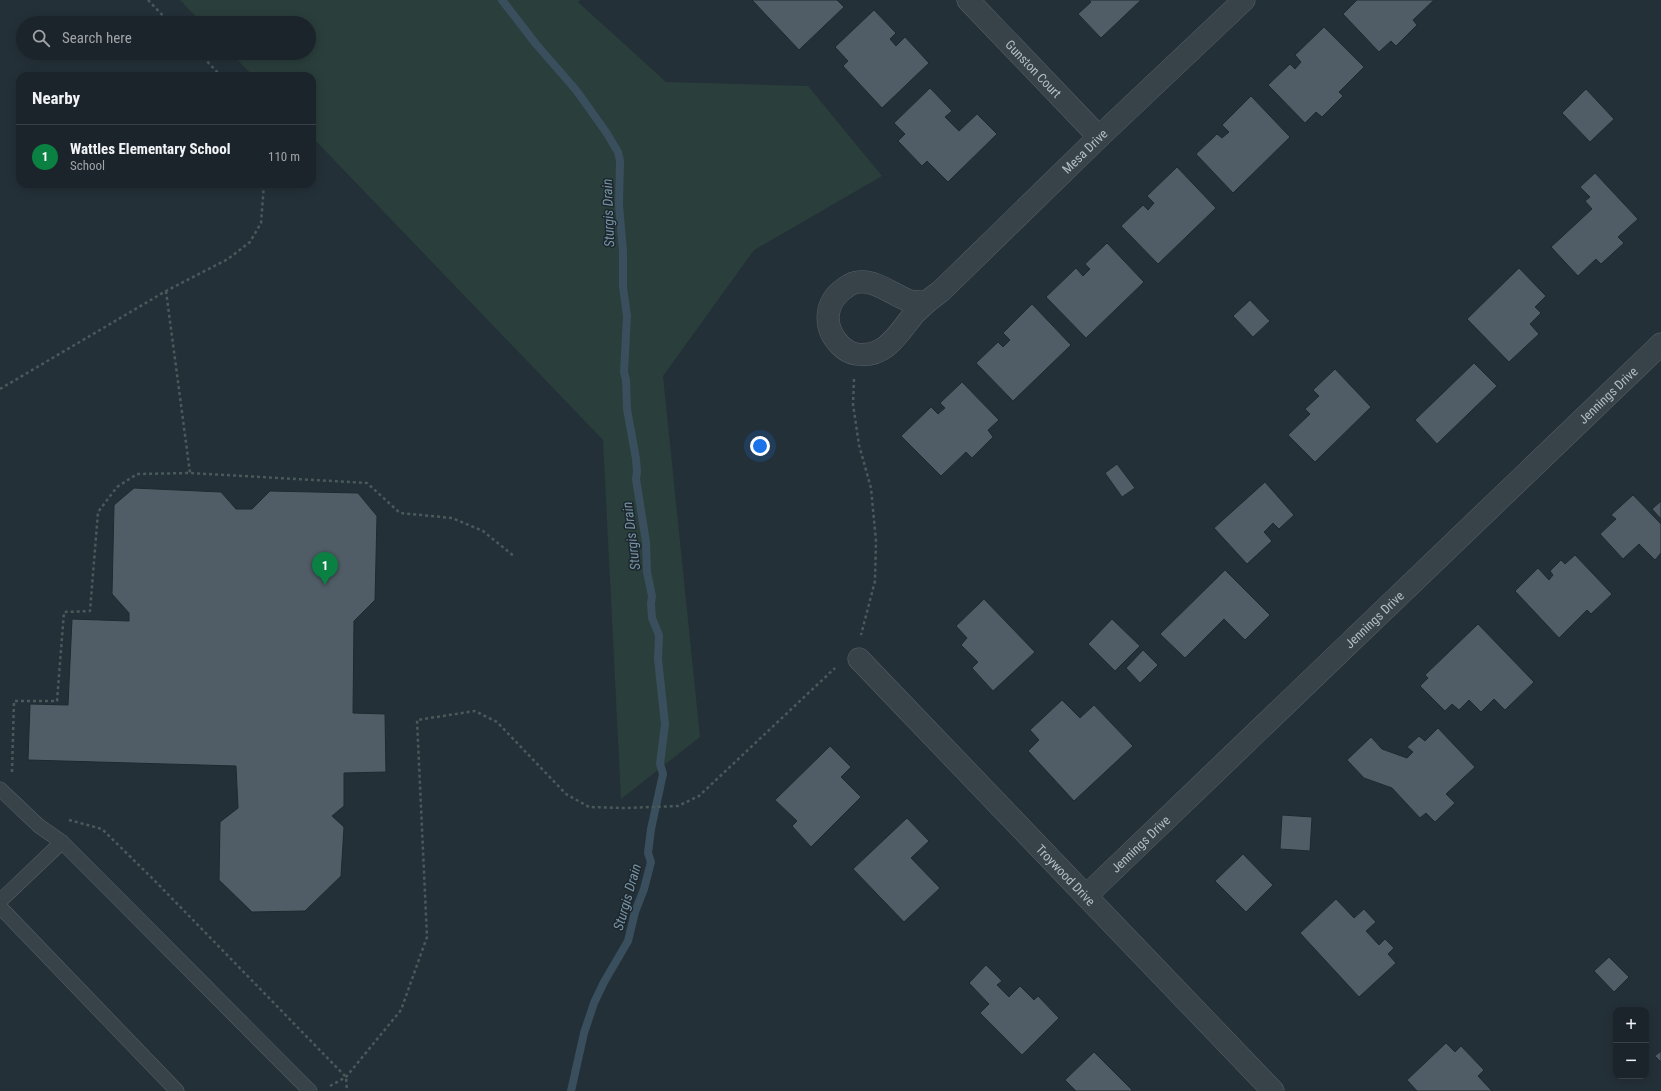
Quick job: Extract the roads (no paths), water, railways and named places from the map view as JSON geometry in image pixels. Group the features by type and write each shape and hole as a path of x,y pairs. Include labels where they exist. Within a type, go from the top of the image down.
{"street":[{"name":"Gunston Court","path":"968,0 1099,137"},
{"name":"Mesa Drive","path":"925,302 911,301 878,285 859,282 850,285 841,291 831,302 827,314 828,327 835,340 845,349 856,354 876,353 890,344 925,302 941,291 1099,137 1244,0"},
{"name":"Jennings Drive","path":"1087,895 1661,344"},
{"name":"Troywood Drive","path":"856,656 1087,895 1273,1091"}],"lane":[{"path":"0,788 39,826 62,842 310,1091"},
{"path":"0,901 62,842"},
{"path":"0,907 177,1091"}],"waterway":[{"name":"Sturgis Drain","path":"502,0 536,44 576,90 606,132 618,152 620,161 619,205 623,251 623,287 627,316 624,372 626,380 627,409 636,459 636,479 646,542 647,572 652,596 652,618 659,635 658,659 665,724 660,764 663,774 651,829 648,853 651,862 644,889 635,912 628,941 604,982 594,1003 584,1033 571,1091"}],"place":[{"name":"Wattles Elementary School","path":"325,585"}]}
